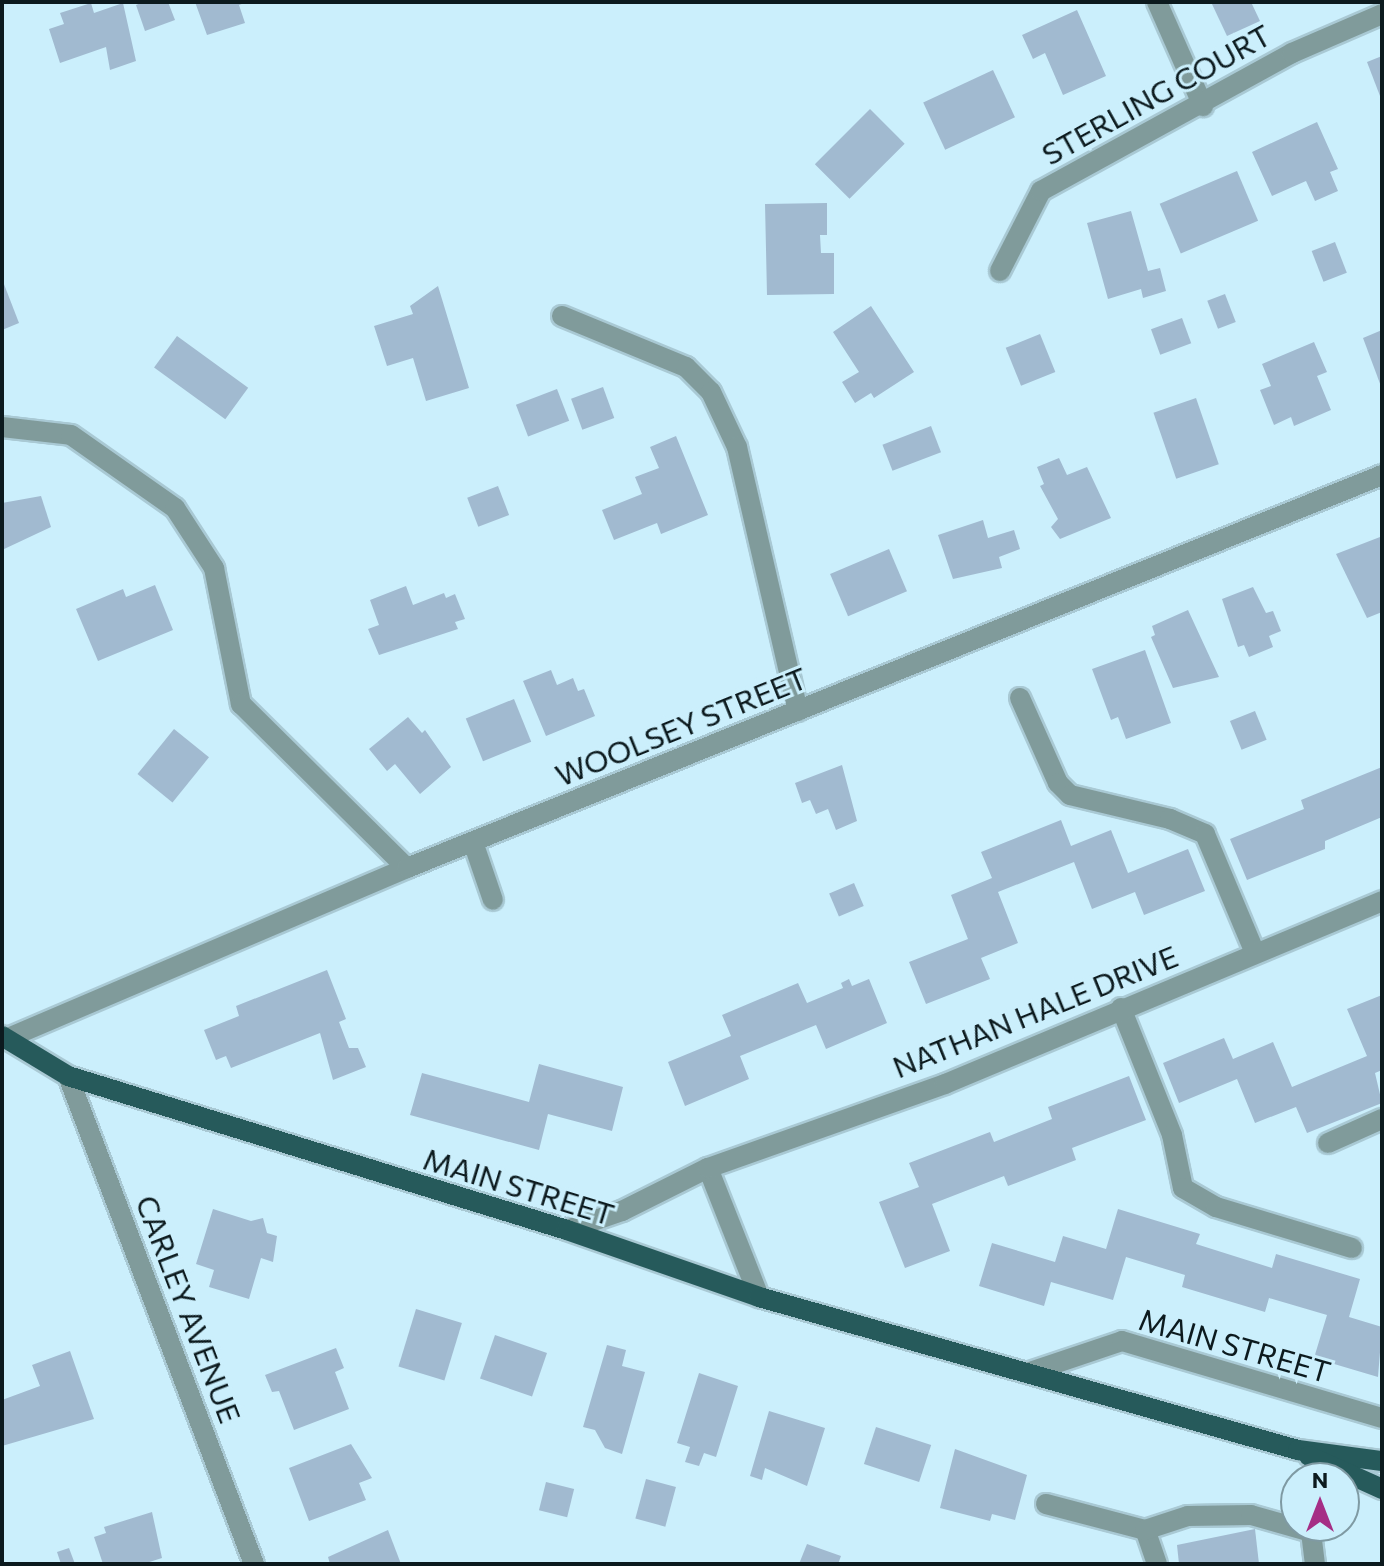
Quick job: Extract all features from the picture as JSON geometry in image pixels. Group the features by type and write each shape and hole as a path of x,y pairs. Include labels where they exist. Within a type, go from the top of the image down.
{"main road":[{"name":"MAIN STREET","path":"4,1038 68,1076 567,1230 759,1297 1298,1450 1382,1461"},
{"name":"MAIN STREET","path":"1298,1450 1382,1489"}],"street":[{"path":"1157,2 1203,106"},
{"name":"STERLING COURT","path":"1000,271 1041,191 1203,106 1292,53 1382,14"},
{"path":"562,316 686,367 711,392 737,447 798,711"},
{"path":"2,427 71,435 175,508 214,568 241,704 407,868"},
{"name":"WOOLSEY STREET","path":"4,1038 407,868 1382,475"},
{"path":"1020,698 1058,783 1070,795 1170,819 1205,834 1255,953"},
{"path":"473,842 493,900"},
{"name":"NATHAN HALE DRIVE","path":"567,1230 622,1211 708,1168 945,1084 1382,901"},
{"path":"1121,1008 1172,1135 1183,1188 1216,1207 1352,1248"},
{"name":"CARLEY AVENUE","path":"68,1076 254,1564"},
{"path":"1328,1143 1382,1119"},
{"path":"708,1168 759,1297"},
{"name":"MAIN STREET","path":"1027,1373 1122,1341 1382,1418"},
{"path":"1046,1504 1145,1530 1188,1516 1251,1515 1311,1532 1315,1564"},
{"path":"1145,1530 1157,1564"}],"building":[{"path":"168,2 175,20 145,31 136,5"},
{"path":"195,2 247,2 239,5 245,23 207,35"},
{"path":"1211,2 1251,2 1260,21 1227,36"},
{"path":"91,3 94,13 123,3 136,61 110,70 106,47 60,63 49,29 64,24 60,13"},
{"path":"1077,10 1106,76 1063,95 1045,53 1033,59 1022,35"},
{"path":"1382,56 1382,95 1380,96 1367,62"},
{"path":"993,70 1015,117 945,150 923,103"},
{"path":"870,109 905,144 849,199 815,164"},
{"path":"1317,122 1338,169 1330,172 1338,191 1315,201 1306,181 1272,196 1252,152"},
{"path":"1237,171 1258,221 1181,254 1160,204"},
{"path":"827,203 827,235 820,235 821,253 834,253 834,294 767,295 765,204"},
{"path":"1131,211 1148,271 1160,268 1166,291 1143,298 1141,289 1108,299 1087,223"},
{"path":"1335,242 1347,273 1323,282 1312,251"},
{"path":"2,279 19,323 2,330"},
{"path":"438,286 469,388 426,401 413,358 387,366 374,326 413,314 410,306"},
{"path":"1225,294 1236,322 1218,329 1207,301"},
{"path":"871,306 914,372 874,398 871,393 855,403 842,382 859,372 833,332"},
{"path":"1182,318 1191,343 1160,355 1151,329"},
{"path":"1382,330 1382,389 1363,338"},
{"path":"1040,334 1055,372 1021,386 1006,348"},
{"path":"177,336 248,388 225,419 154,368"},
{"path":"1314,342 1327,372 1317,376 1331,410 1294,426 1291,417 1274,425 1260,390 1271,386 1262,364"},
{"path":"603,387 614,418 582,430 571,399"},
{"path":"557,389 569,421 528,437 516,405"},
{"path":"1196,398 1219,464 1176,479 1153,413"},
{"path":"931,426 941,452 892,471 882,445"},
{"path":"676,436 708,515 661,534 657,523 614,540 602,510 642,494 635,477 659,468 650,447"},
{"path":"1059,458 1067,475 1087,467 1111,518 1060,539 1051,527 1058,519 1040,486 1044,484 1037,467"},
{"path":"498,486 509,515 478,527 467,498"},
{"path":"41,496 51,527 2,550 2,503"},
{"path":"983,520 988,538 1014,530 1020,549 999,557 1002,568 953,579 938,535"},
{"path":"1380,537 1382,612 1367,618 1336,554"},
{"path":"889,549 907,591 848,616 830,574"},
{"path":"155,585 173,630 98,661 76,609 123,589 126,597"},
{"path":"406,586 413,605 444,593 446,598 455,594 465,619 455,622 458,629 379,655 368,629 379,625 370,600"},
{"path":"1253,587 1266,613 1273,611 1281,631 1269,636 1273,647 1249,657 1244,645 1238,647 1222,599"},
{"path":"1188,610 1219,677 1173,688 1151,637 1155,635 1152,626"},
{"path":"1145,650 1171,723 1126,739 1118,717 1111,720 1092,669"},
{"path":"551,670 557,685 573,678 578,691 584,689 595,716 546,736 523,681"},
{"path":"514,699 531,742 483,761 466,718"},
{"path":"1255,711 1267,740 1242,750 1230,721"},
{"path":"408,717 422,733 425,730 451,767 420,794 395,764 387,771 369,749"},
{"path":"174,729 209,757 172,802 137,774"},
{"path":"842,765 857,821 836,830 828,809 816,814 810,800 802,803 795,783"},
{"path":"1382,767 1382,817 1325,841 1325,849 1247,880 1230,839 1304,809 1301,800"},
{"path":"1061,820 1071,846 1111,830 1128,873 1188,849 1205,891 1144,915 1135,892 1092,909 1074,862 998,892 1018,943 981,958 990,979 926,1004 909,962 968,939 951,895 992,878 981,852"},
{"path":"854,883 864,906 839,917 829,894"},
{"path":"327,970 346,1019 339,1022 349,1048 358,1048 366,1067 333,1080 320,1033 231,1068 226,1056 216,1060 204,1030 239,1016 236,1006"},
{"path":"849,979 852,986 869,979 887,1023 826,1049 816,1025 740,1056 749,1079 685,1106 668,1062 731,1036 722,1015 798,983 807,1003 843,988 841,983"},
{"path":"1382,995 1382,1070 1375,1073 1382,1103 1307,1133 1296,1107 1255,1123 1237,1079 1179,1103 1163,1063 1224,1038 1233,1059 1273,1042 1292,1087 1367,1056 1347,1009"},
{"path":"539,1064 623,1087 612,1131 548,1114 539,1150 410,1115 422,1073 529,1102"},
{"path":"1129,1076 1146,1120 1072,1148 1076,1160 1008,1186 1004,1176 932,1204 950,1251 905,1268 879,1202 919,1187 909,1163 990,1132 994,1142 1052,1119 1048,1107"},
{"path":"213,1209 251,1221 263,1218 267,1233 277,1236 273,1262 261,1258 249,1299 209,1287 214,1270 196,1264"},
{"path":"1118,1209 1200,1234 1196,1244 1272,1268 1276,1254 1360,1279 1349,1317 1382,1327 1378,1377 1314,1358 1327,1315 1269,1298 1265,1312 1182,1287 1185,1275 1126,1257 1113,1300 1051,1282 1044,1306 979,1286 992,1243 1055,1262 1063,1236 1106,1249"},
{"path":"416,1309 462,1323 444,1380 398,1366"},
{"path":"495,1335 547,1353 532,1396 480,1378"},
{"path":"607,1345 626,1350 622,1366 645,1372 622,1454 605,1448 595,1430 583,1427"},
{"path":"336,1348 344,1368 335,1372 349,1409 294,1430 279,1391 272,1392 265,1375"},
{"path":"70,1351 94,1419 2,1446 2,1400 40,1386 32,1365"},
{"path":"699,1373 738,1386 716,1457 704,1453 699,1466 685,1462 690,1447 677,1443"},
{"path":"769,1411 825,1428 807,1486 765,1468 762,1480 750,1476"},
{"path":"876,1427 931,1445 919,1482 864,1464"},
{"path":"351,1444 372,1478 359,1483 366,1500 309,1521 289,1468"},
{"path":"955,1449 1027,1475 1015,1520 992,1514 990,1521 940,1508"},
{"path":"646,1479 676,1487 665,1527 635,1519"},
{"path":"546,1482 574,1489 567,1517 539,1510"},
{"path":"152,1512 162,1558 143,1564 103,1564 94,1537 106,1533 104,1527"},
{"path":"1255,1529 1259,1564 1179,1564 1177,1545"},
{"path":"388,1530 401,1564 330,1564 328,1557"},
{"path":"807,1544 841,1556 838,1564 799,1564"},
{"path":"69,1548 75,1564 61,1564 57,1552"}]}
